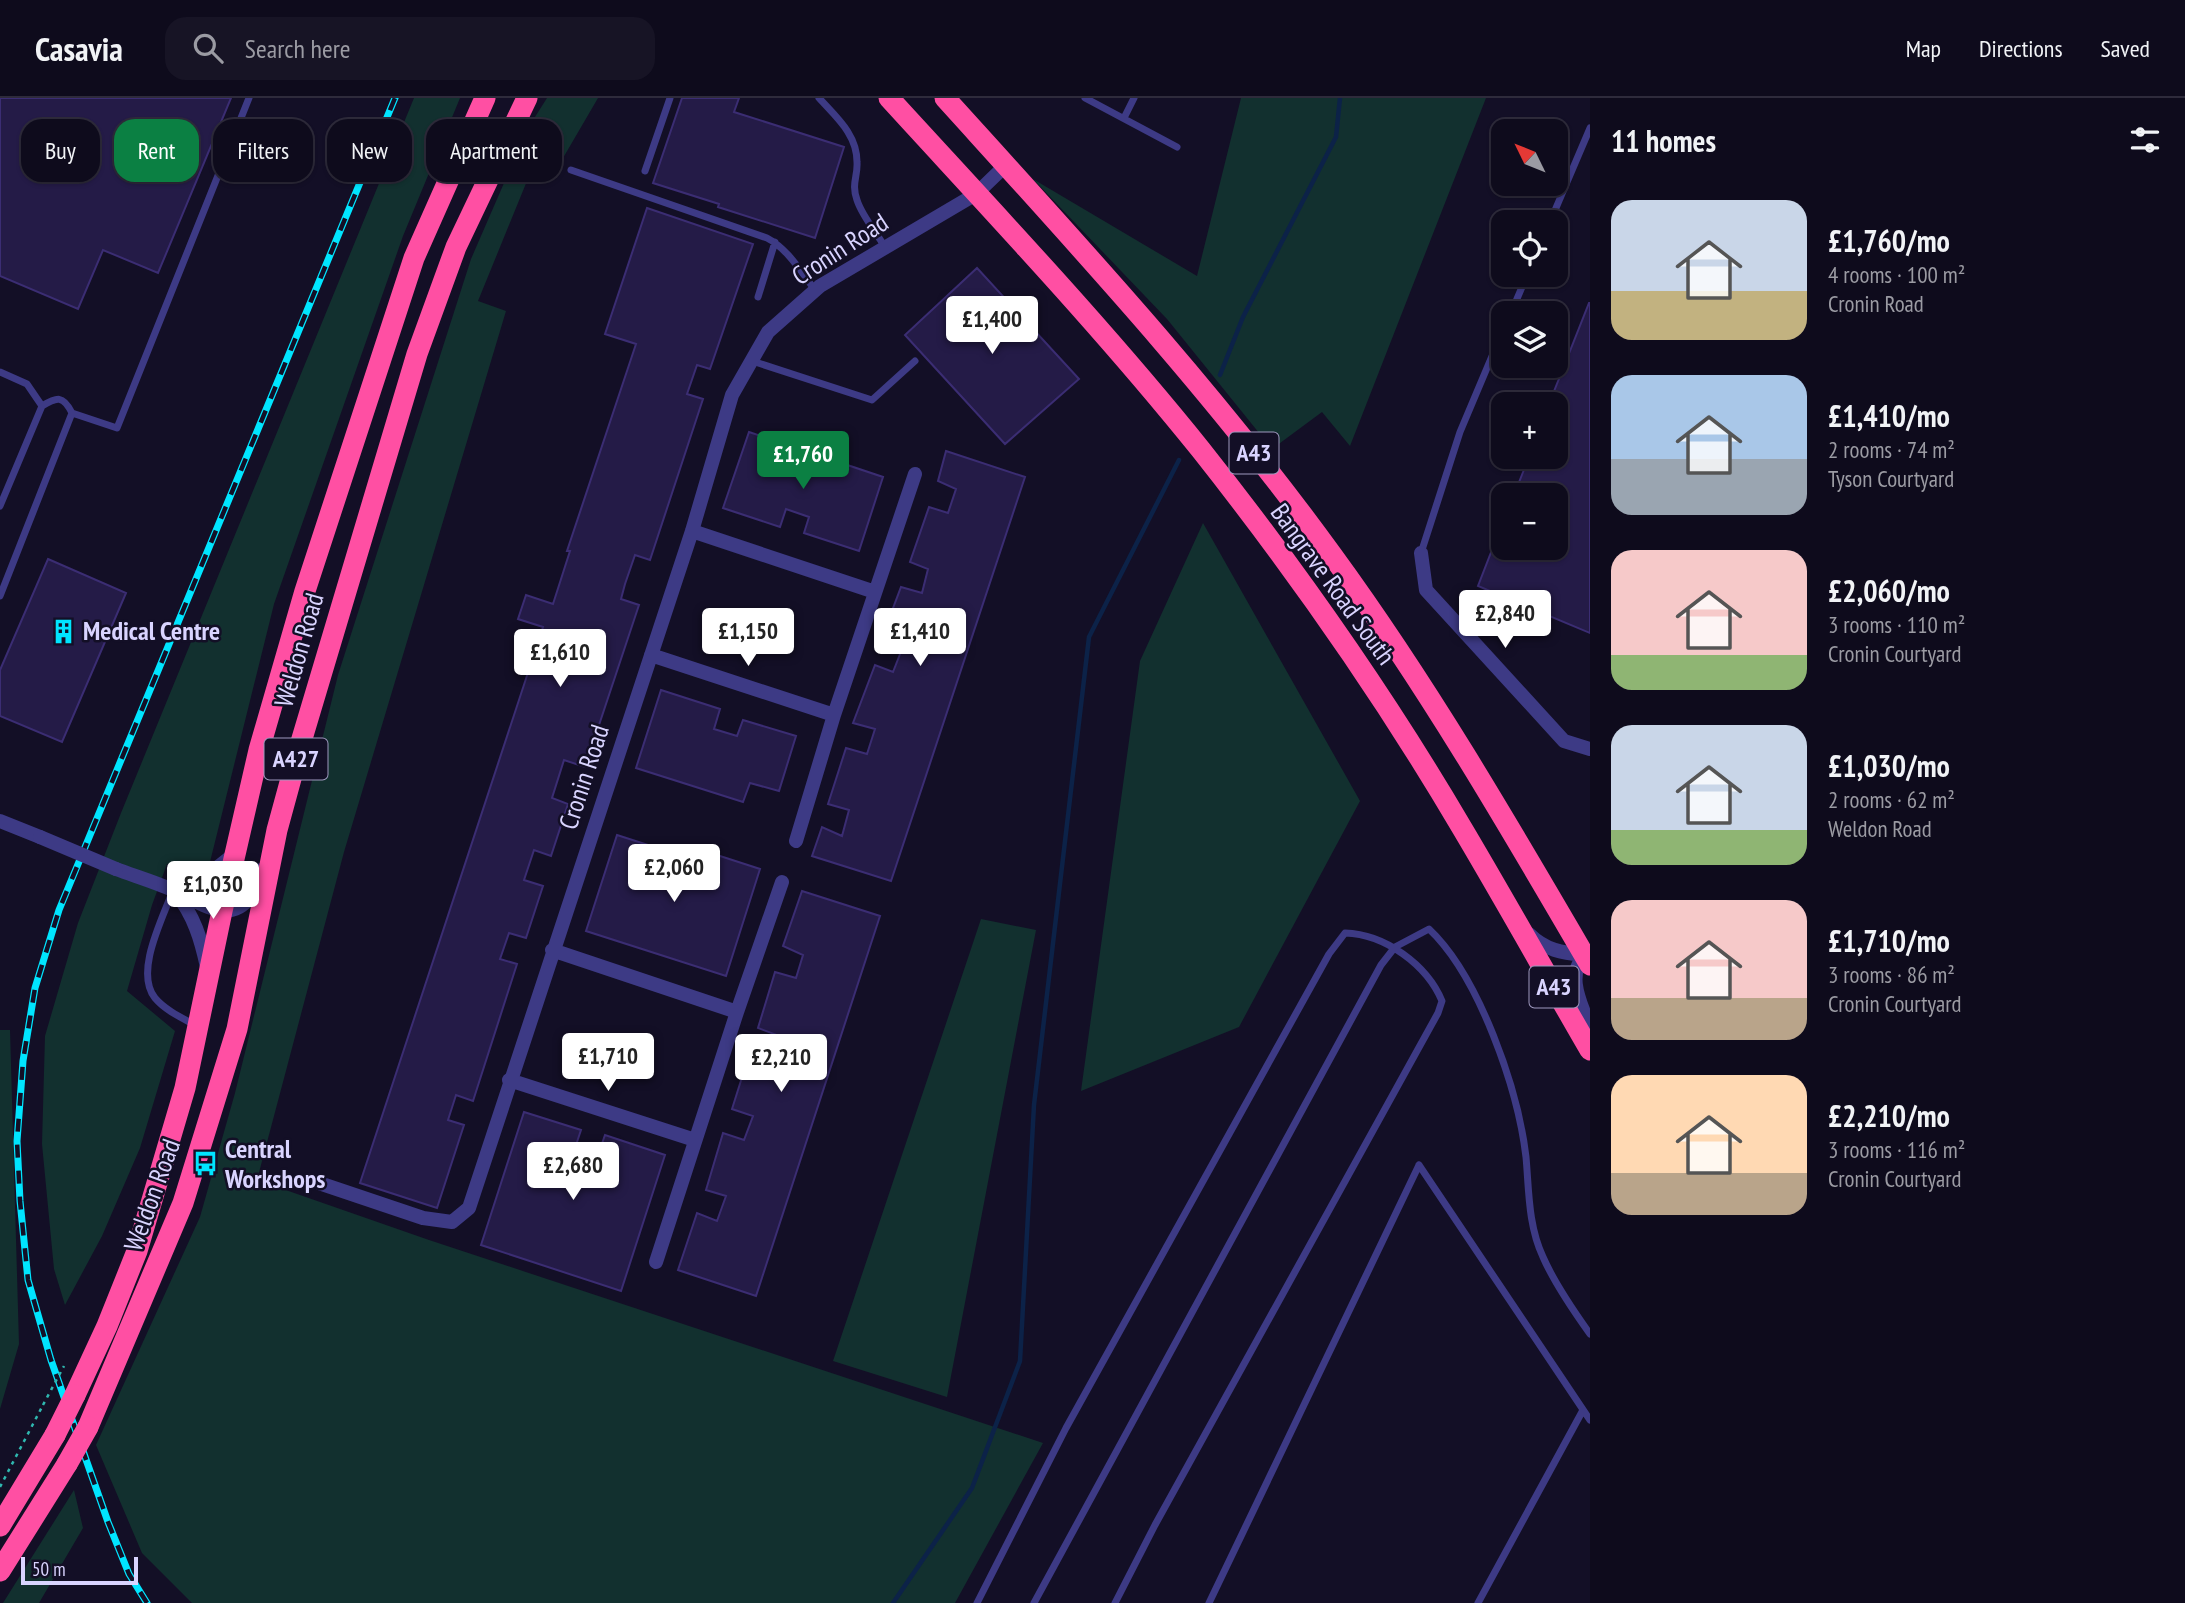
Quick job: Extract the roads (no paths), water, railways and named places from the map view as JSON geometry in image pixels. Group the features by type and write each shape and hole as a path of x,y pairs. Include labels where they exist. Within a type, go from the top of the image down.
{"highway":[{"name":"Weldon Road","path":"0,1526 55,1435 75,1395 107,1326 137,1251 185,1088 259,750 305,591 414,258 485,98"},
{"name":"Weldon Road","path":"0,1571 88,1427 187,1192 237,1030 277,830 301,742 417,354 456,247 527,98"},
{"name":"Bangrave Road South","path":"889,98 1105,335 1202,451 1295,575 1381,698 1462,827 1590,1051"},
{"name":"Bangrave Road South","path":"945,98 1140,313 1237,430 1332,555 1416,677 1588,958"}],"street":[{"name":"Cronin Road","path":"319,1183 423,1218 452,1222 468,1208 692,531 732,396 768,332 815,291 976,194 1006,165"},
{"path":"796,841 834,715 915,474"},
{"path":"692,531 875,592"},
{"path":"1421,553 1426,590 1564,741 1590,749"},
{"path":"651,655 834,715"},
{"path":"0,821 173,890 208,908 222,911 239,907 252,895 277,830"},
{"path":"173,890 188,886 216,869 236,852"},
{"path":"656,1262 782,882"},
{"path":"173,890 191,914 201,937 209,973"},
{"path":"1517,924 1540,945 1561,953 1588,958"},
{"path":"552,950 737,1012"},
{"path":"1588,958 1575,972 1577,994 1590,1027"},
{"path":"509,1080 695,1140"}],"lane":[{"path":"72,412 117,428 249,98"},
{"path":"645,171 670,98"},
{"path":"819,98 846,128 855,144 858,164 853,184 858,202 886,247"},
{"path":"1085,98 1177,147"},
{"path":"1124,118 1135,98"},
{"path":"1555,210 1590,128"},
{"path":"571,170 758,233 775,242 815,291"},
{"path":"758,297 775,242"},
{"path":"1421,553 1460,432 1491,358"},
{"path":"752,362 872,400 915,361"},
{"path":"0,372 27,384 42,407"},
{"path":"0,506 42,407 53,400 62,399 68,403 72,412 0,596"},
{"path":"173,890 148,961 146,976 156,999 199,1027"},
{"path":"1034,1603 1381,965 1395,947 1429,929 1437,936 1472,988 1502,1058 1525,1156 1528,1204 1542,1256 1590,1334"},
{"path":"977,1603 1066,1428 1329,954 1346,933 1359,933 1395,947 1436,988 1442,1001 1438,1013 1115,1603"},
{"path":"1209,1603 1419,1165 1590,1420"},
{"path":"1479,1603 1583,1410"}],"waterway":[{"path":"1220,375 1243,317 1336,137 1340,98"},
{"path":"893,1603 972,1488 1020,1361 1034,1105 1089,637 1179,460"}],"railway":[{"path":"147,1603 129,1574 108,1522 51,1360 28,1280 17,1141 23,1061 35,988 59,910 395,98"}],"place":[{"name":"Medical Centre","path":"63,631"},
{"name":"Central Workshops","path":"205,1164"}]}
